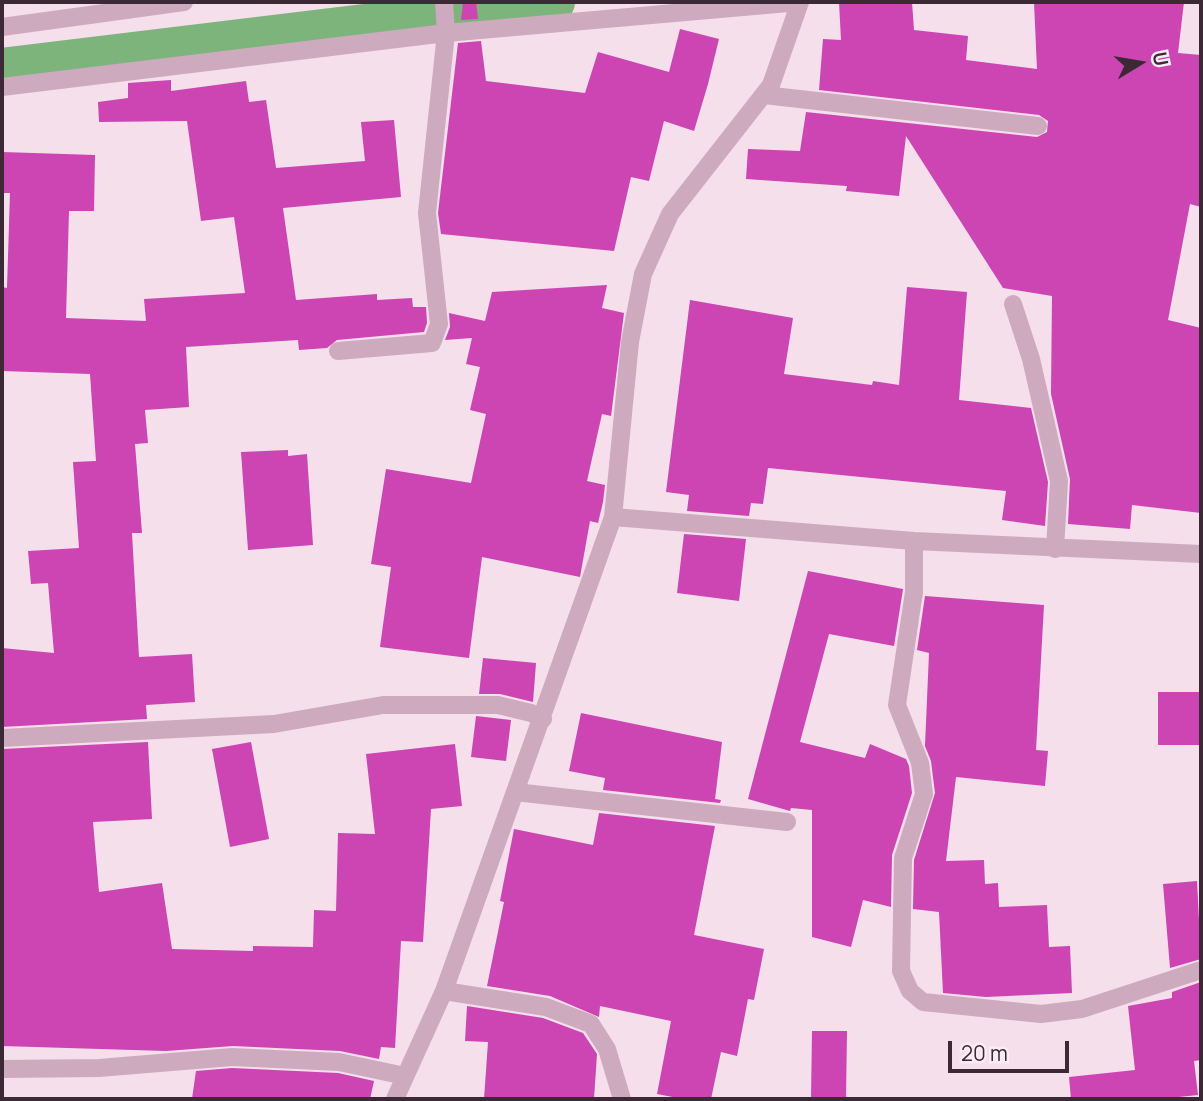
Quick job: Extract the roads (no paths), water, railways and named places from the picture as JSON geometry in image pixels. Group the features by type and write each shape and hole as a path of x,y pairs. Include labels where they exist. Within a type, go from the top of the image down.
{"street":[{"path":"2,27 184,2"},
{"path":"2,87 445,18 800,2 771,85 670,214 643,274 630,342 612,517 543,719 444,991 395,1099"},
{"path":"338,351 432,343 439,324 427,213 445,18"},
{"path":"764,95 1038,126"},
{"path":"1013,304 1031,359 1059,481 1055,549"},
{"path":"612,517 914,541 1201,554"},
{"path":"914,541 914,592 897,705 920,763 924,794 903,858 901,971 910,990 923,1002 1041,1014 1082,1009 1201,970"},
{"path":"2,738 274,724 383,705 498,705 531,713 543,719"},
{"path":"515,792 787,822"},
{"path":"444,991 546,1007 591,1024 607,1049 622,1099"},
{"path":"2,1069 99,1068 232,1057 339,1062 405,1076"}],"waterway":[{"path":"2,69 554,2"}]}
